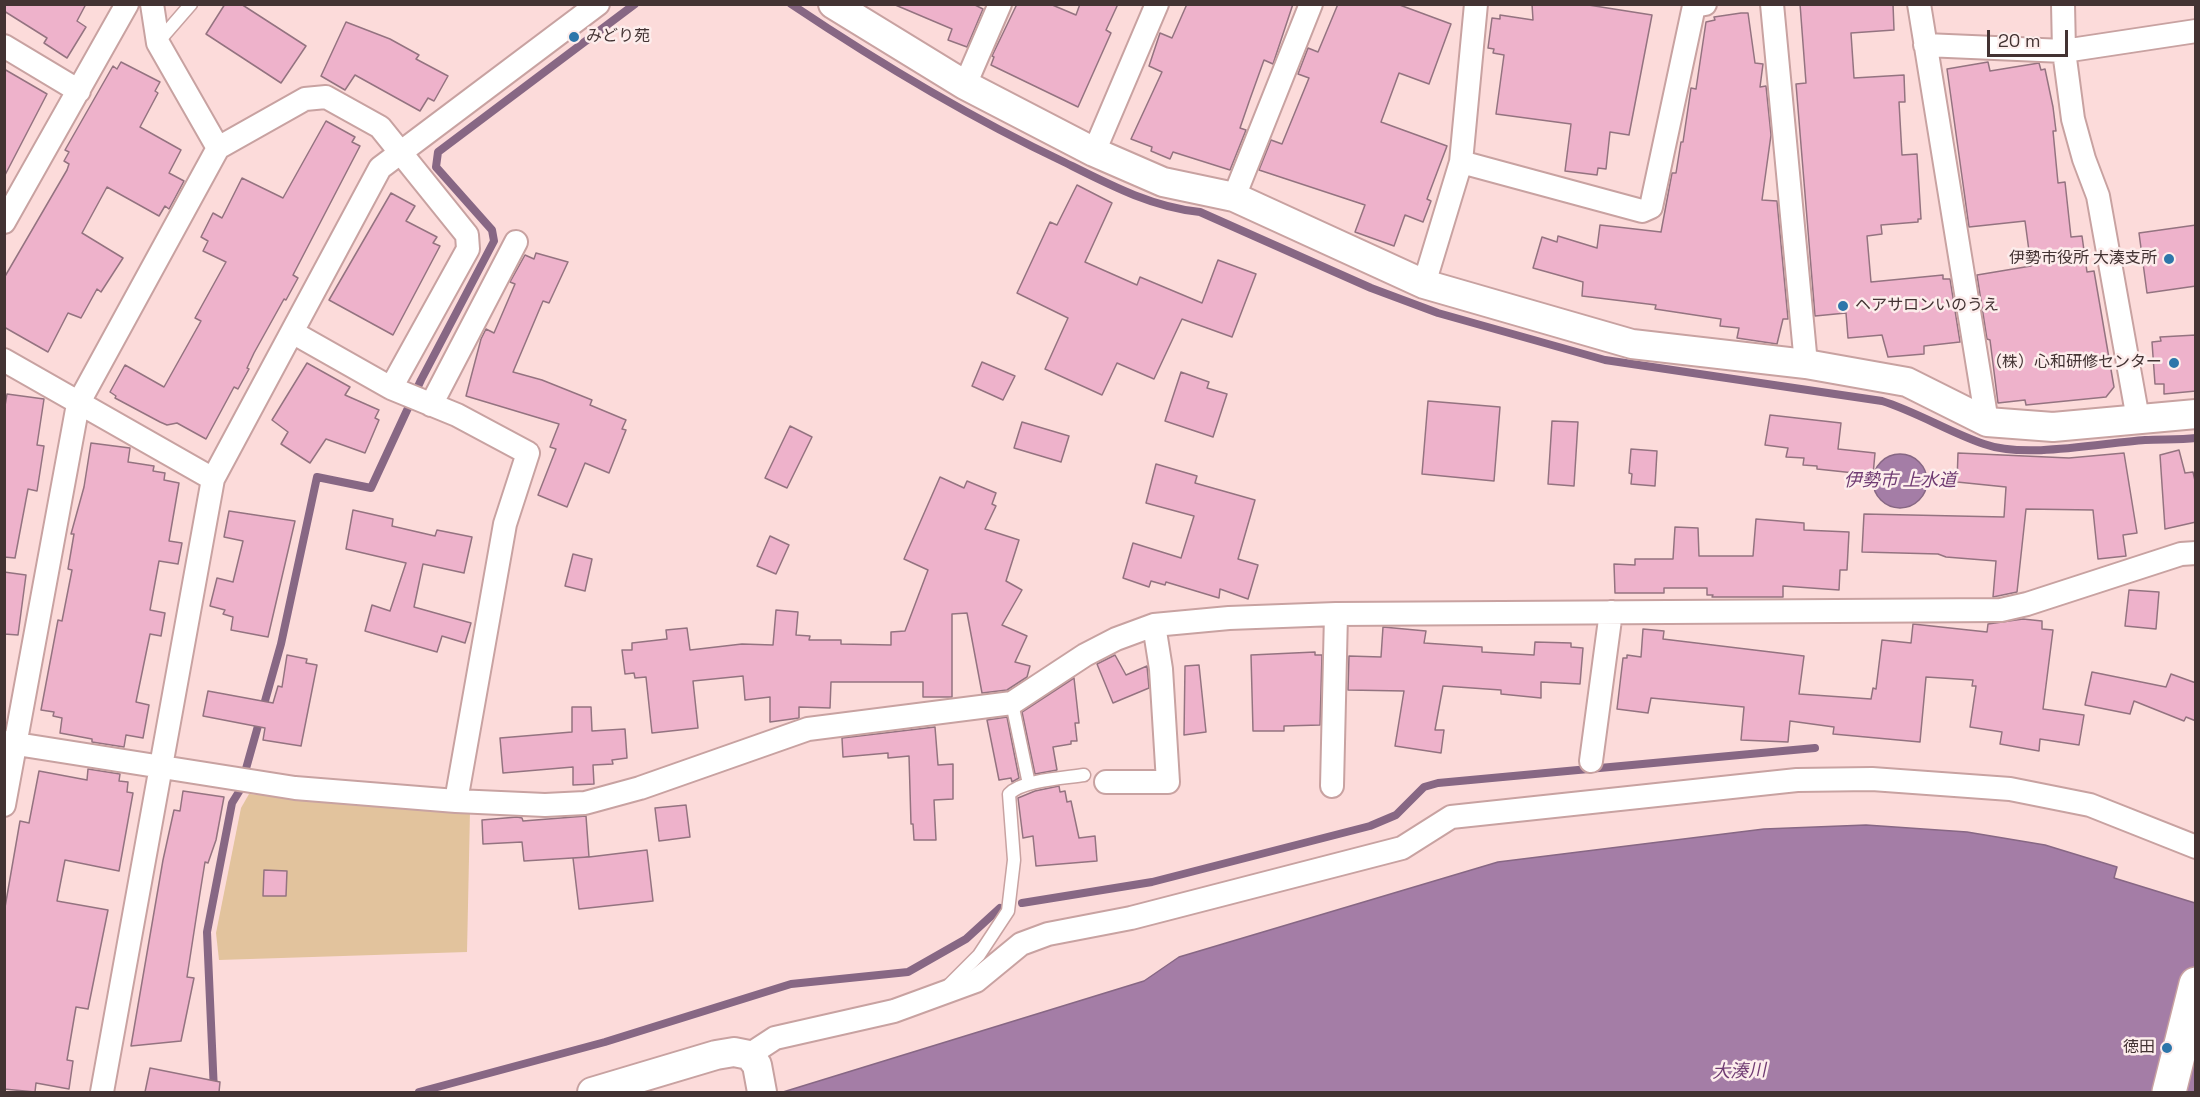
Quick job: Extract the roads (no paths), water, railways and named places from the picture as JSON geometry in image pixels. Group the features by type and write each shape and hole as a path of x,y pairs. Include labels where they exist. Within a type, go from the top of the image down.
{"main road":[{"path":"2169,1092 2196,984"}],"street":[{"path":"6,217 127,4"},
{"path":"152,4 158,43 218,148"},
{"path":"102,1092 213,479 380,168 598,4"},
{"path":"833,4 965,85 1094,152 1163,182 1234,197 1424,284 1632,344 1806,364 1908,382 1987,422 2053,427 2196,414"},
{"path":"965,85 1000,4"},
{"path":"1094,152 1157,4"},
{"path":"1234,197 1311,4"},
{"path":"1424,284 1461,162 1476,4"},
{"path":"1461,162 1642,211 1651,207 1694,6 1705,4"},
{"path":"1772,4 1806,364"},
{"path":"1919,4 1987,422"},
{"path":"2063,4 2064,51 2073,119 2084,159 2098,195 2138,419"},
{"path":"1925,45 2064,51 2196,31"},
{"path":"4,46 79,92"},
{"path":"4,805 10,743 78,404 218,148 305,99 326,97 380,127 467,235 468,249 413,397"},
{"path":"413,397 516,242"},
{"path":"292,333 413,397 457,415 528,453 505,524 456,801"},
{"path":"4,360 213,479"},
{"path":"10,743 161,765 295,788 456,801 545,805 585,803 640,788 808,729 1012,703 1085,655 1116,639 1154,625 1218,619 1336,614 2001,610 2047,598 2181,554 2196,552"},
{"path":"1591,761 1611,612"},
{"path":"1332,786 1336,614"},
{"path":"1106,782 1168,782 1161,669 1154,625"},
{"path":"592,1092 716,1055 734,1053 749,1055 775,1038 894,1011 976,981 1021,944 1048,934 1131,918 1402,848 1451,818 1797,780 1872,779 2010,789 2090,805 2196,847"},
{"path":"749,1055 757,1065 761,1088"}],"lane":[{"path":"158,43 191,4"},
{"path":"1012,703 1029,784"},
{"path":"944,993 951,982 979,955 1008,911 1014,860 1009,794 1017,787 1084,775"}],"water":[{"name":"伊勢市 上水道","path":"1895,454 1905,454 1915,458 1923,466 1927,481 1923,496 1915,504 1905,508 1895,508 1885,504 1877,496 1873,486 1873,476 1877,466 1885,458"},
{"name":"大湊川","path":"1866,825 1967,832 2045,845 2117,867 2114,878 2195,903 2195,1092 783,1092 1144,981 1179,957 1498,862 1764,829"}],"waterway":[{"path":"214,1092 207,932 232,803 240,790 281,644 317,477 371,488 421,380 494,241 492,230 436,167 438,152 635,4"},
{"path":"791,4 857,47 959,108 1097,178 1147,200 1200,212 1371,288 1438,313 1605,360 1882,401 1971,439 2001,448 2063,449 2145,440 2196,438"},
{"path":"1022,903 1152,882 1370,826 1396,815 1424,787 1438,783 1815,748"},
{"path":"419,1092 605,1042 791,984 908,972 966,939 1000,908"}],"place":[{"name":"みどり苑","path":"574,37"},
{"name":"伊勢市役所 大湊支所","path":"2169,259"},
{"name":"ヘアサロンいのうえ","path":"1843,306"},
{"name":"（株）心和研修センター","path":"2174,363"},
{"name":"徳田","path":"2167,1048"}]}
